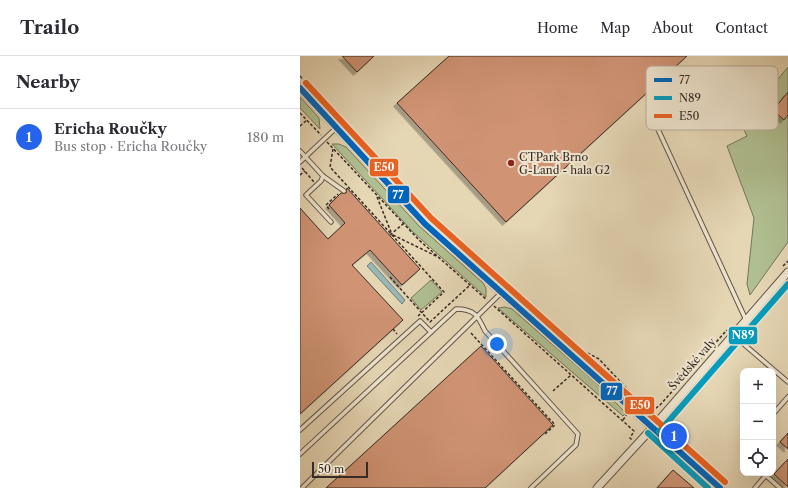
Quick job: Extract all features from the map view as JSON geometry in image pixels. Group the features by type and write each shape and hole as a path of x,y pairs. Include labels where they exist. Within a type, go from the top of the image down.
{"street":[{"path":"300,88 425,224 653,426 720,488"},
{"name":"Švédské valy","path":"597,488 653,426 730,332 746,320 785,269"}],"lane":[{"path":"300,162 306,158 336,128"},
{"path":"658,130 746,320"},
{"path":"300,152 323,176 343,191"},
{"path":"323,176 322,181 306,195 331,222"},
{"path":"302,488 502,292"},
{"path":"300,454 456,309 466,309 478,316 485,332 578,434 576,445 530,488"},
{"path":"300,430 420,321 431,332"},
{"path":"730,332 788,382"},
{"path":"776,411 788,397"},
{"path":"755,488 763,476"},
{"path":"766,476 780,488"}],"path":[{"path":"300,76 430,216 582,350 599,359 630,392 648,408 656,408 660,405 730,332"},
{"path":"300,112 403,224 438,257 634,431 630,438 636,444"},
{"path":"300,126 307,120"},
{"path":"326,170 330,167 333,149"},
{"path":"330,167 390,235 444,292 415,318"},
{"path":"302,168 314,182"},
{"path":"300,175 304,171"},
{"path":"329,209 326,205 347,186"},
{"path":"376,195 390,235 438,257"},
{"path":"390,235 403,224"},
{"path":"785,269 788,261"},
{"path":"390,277 430,322 470,285"},
{"path":"393,329 398,334"},
{"path":"471,333 555,425 545,434"},
{"path":"553,391 571,375"}],"green space":[{"path":"788,67 788,242 750,295 747,284 754,218 727,146 747,136 744,130 778,130 778,80"},
{"path":"300,97 319,118 320,129 300,108"},
{"path":"332,144 339,144 346,147 419,226 483,283 486,288 486,297 413,232"},
{"path":"431,280 442,292 421,310 411,298"},
{"path":"505,307 512,309 594,381 626,413 623,416 498,308"}],"water":[{"path":"371,262 405,300 402,304 367,266"}],"building":[{"path":"342,56 374,56 357,72"},
{"name":"CTPark Brno G-Land - hala G2","path":"449,56 687,56 676,66 646,66 646,94 506,222 397,103"},
{"path":"788,92 788,115 784,120 778,115 778,104"},
{"path":"347,188 420,269 402,285 370,250 352,265 403,320 300,414 300,208 328,239 345,223 329,205 341,193 346,193"},
{"path":"481,346 553,425 485,488 326,488"},
{"path":"788,433 788,449 780,442"},
{"path":"788,459 788,487 776,476 776,472"},
{"path":"673,470 694,488 657,488"}],"transit line":[{"name":"E50","path":"306,83 431,218 725,482"},
{"name":"77","path":"300,88 425,224 720,488"},
{"name":"N89","path":"659,432 788,284"},
{"name":"N89","path":"648,433 708,488"}],"place":[{"name":"CTPark Brno G-Land - hala G2","path":"511,163"},
{"name":"Ericha Roučky","path":"674,436"}]}
